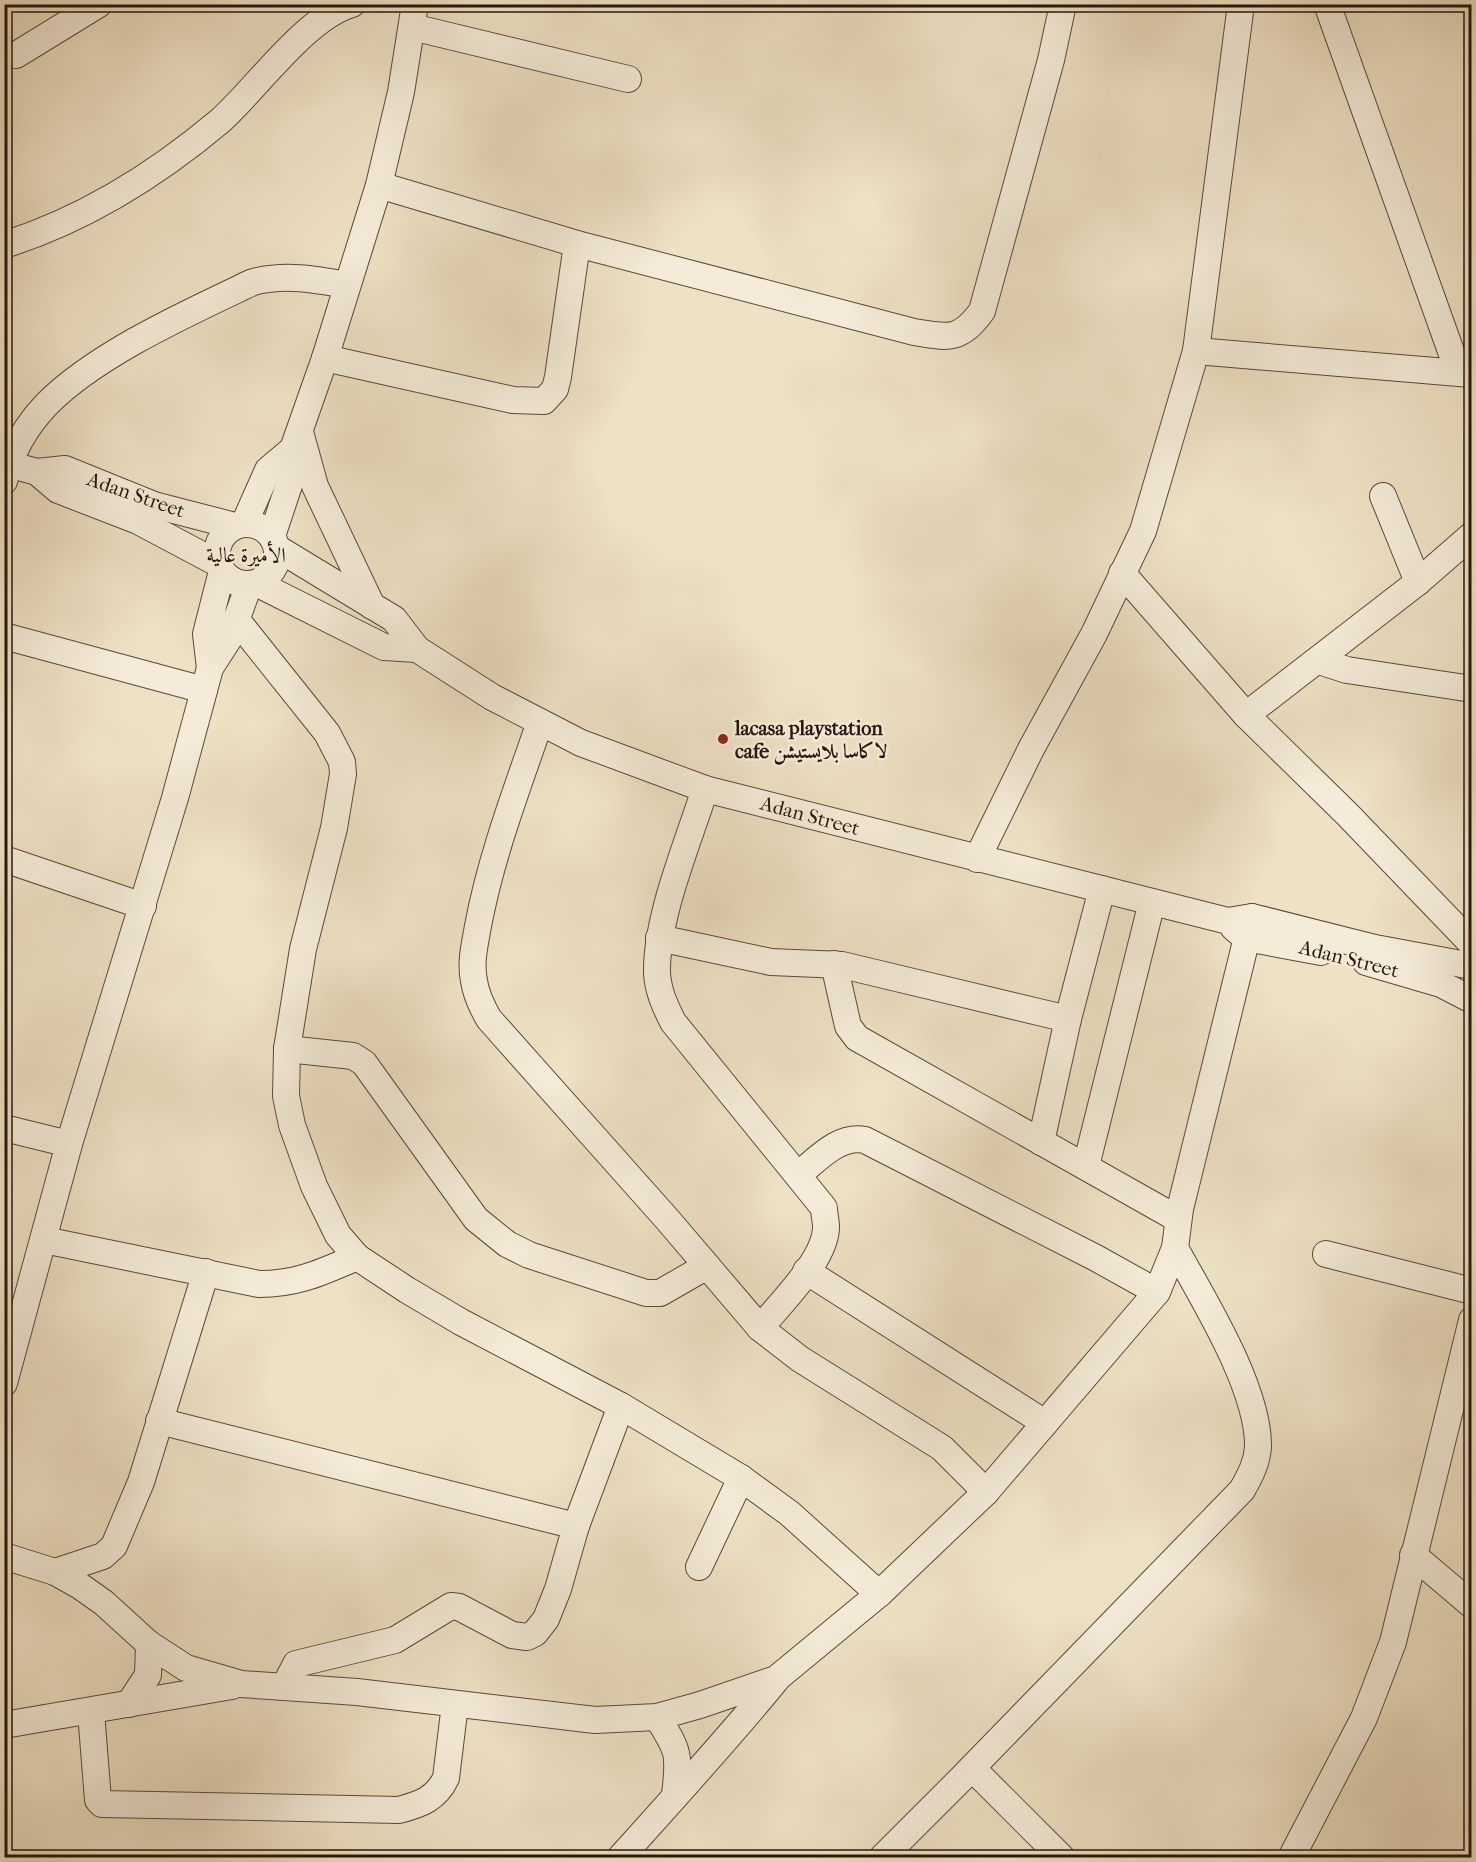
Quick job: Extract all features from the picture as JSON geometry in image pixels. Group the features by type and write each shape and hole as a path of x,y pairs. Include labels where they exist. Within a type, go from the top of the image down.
{"street":[{"path":"16,55 99,4"},
{"path":"4,245 31,236 148,176 220,120 325,17 352,4"},
{"path":"379,185 577,244 914,332 944,337 959,335 971,326 982,311 1051,60 1063,4"},
{"path":"977,859 1031,749 1094,634 1143,531 1196,351 1241,4"},
{"path":"1196,351 1465,373 1328,4"},
{"path":"220,568 234,581 252,584 268,576 276,563 274,542 290,482 297,440 379,185 401,92 414,16 628,79"},
{"path":"325,358 513,400 544,401 555,389 558,377 577,244"},
{"path":"6,469 27,428 45,405 79,377 120,351 253,282 275,277 304,278 346,285"},
{"path":"207,679 206,633 220,568 220,542 240,525 268,470 297,440"},
{"path":"297,440 315,486 372,606"},
{"name":"Adan Street","path":"6,469 37,472 65,469 153,505 240,525"},
{"name":"Adan Street","path":"37,472 58,490 138,521 220,568"},
{"path":"1383,496 1418,582"},
{"path":"240,525 264,529 274,542"},
{"path":"1246,715 1319,661 1418,582 1472,535"},
{"name":"Adan Street","path":"274,542 394,619 417,649 492,697 590,747 705,789 1242,925 1472,966"},
{"path":"1122,573 1246,715 1348,815 1472,944"},
{"path":"4,1383 69,1144 143,906 207,679 230,637 252,584"},
{"name":"Adan Street","path":"252,584 384,647 417,649"},
{"path":"236,619 327,732 342,762 343,774 334,828 303,949 287,1049 286,1096 301,1152 314,1186 338,1235 357,1257 461,1322 621,1406 741,1478 789,1513 879,1594"},
{"path":"4,636 207,679"},
{"path":"1319,661 1347,670 1472,689"},
{"path":"540,722 500,838 483,900 473,958 473,979 479,1000 489,1019 509,1045 707,1266 760,1329 800,1359 942,1448 986,1492"},
{"path":"705,789 659,938 657,975 662,999 673,1022 732,1098 824,1208 826,1228 823,1243 806,1271 760,1329"},
{"path":"4,859 143,906"},
{"path":"1041,1142 1068,1019 1102,890"},
{"path":"1086,1166 1152,902"},
{"path":"620,1857 675,1794 712,1757 776,1679 879,1594 986,1492 1157,1292 1175,1248 1178,1219 1242,925"},
{"name":"Adan Street","path":"1242,925 1290,945 1363,961 1441,984 1472,1000"},
{"path":"659,938 771,962 834,964 1068,1019"},
{"path":"834,964 848,1026 857,1038 1178,1219"},
{"path":"287,1049 353,1056 364,1063 476,1219 507,1244 529,1255 646,1293 660,1293 707,1266"},
{"path":"4,1128 69,1144"},
{"path":"798,1175 843,1140 865,1140 1096,1258 1157,1292"},
{"path":"44,1240 259,1284 286,1284 313,1276 357,1257"},
{"path":"882,1857 972,1768 1242,1490 1253,1472 1258,1448 1255,1419 1226,1340 1175,1248"},
{"path":"1326,1254 1472,1291"},
{"path":"806,1271 1045,1424"},
{"path":"55,1572 103,1556 114,1546 141,1482 206,1272"},
{"path":"1291,1857 1364,1718 1394,1642 1413,1555 1472,1320"},
{"path":"284,1687 296,1664 395,1640 451,1606 459,1607 512,1635 527,1637 535,1633 546,1619 558,1589 576,1526 621,1406"},
{"path":"159,1421 576,1526"},
{"path":"699,1567 741,1478"},
{"path":"1413,1555 1472,1605"},
{"path":"4,1556 55,1572 104,1603 149,1644 186,1668 241,1684 357,1692 595,1720 657,1718 776,1679"},
{"path":"129,1704 148,1675 149,1644"},
{"path":"4,1725 91,1712 241,1684"},
{"path":"91,1712 98,1800 102,1804 399,1810 430,1799 441,1788 446,1778 455,1704"},
{"path":"657,1718 669,1736 679,1762 675,1794"},
{"path":"972,1768 1062,1857"}],"place":[{"name":"lacasa playstation cafe لاكاسا بلايستيشن","path":"723,739"}],"district":[{"name":"الأميرة عالية","path":"246,555"}]}
